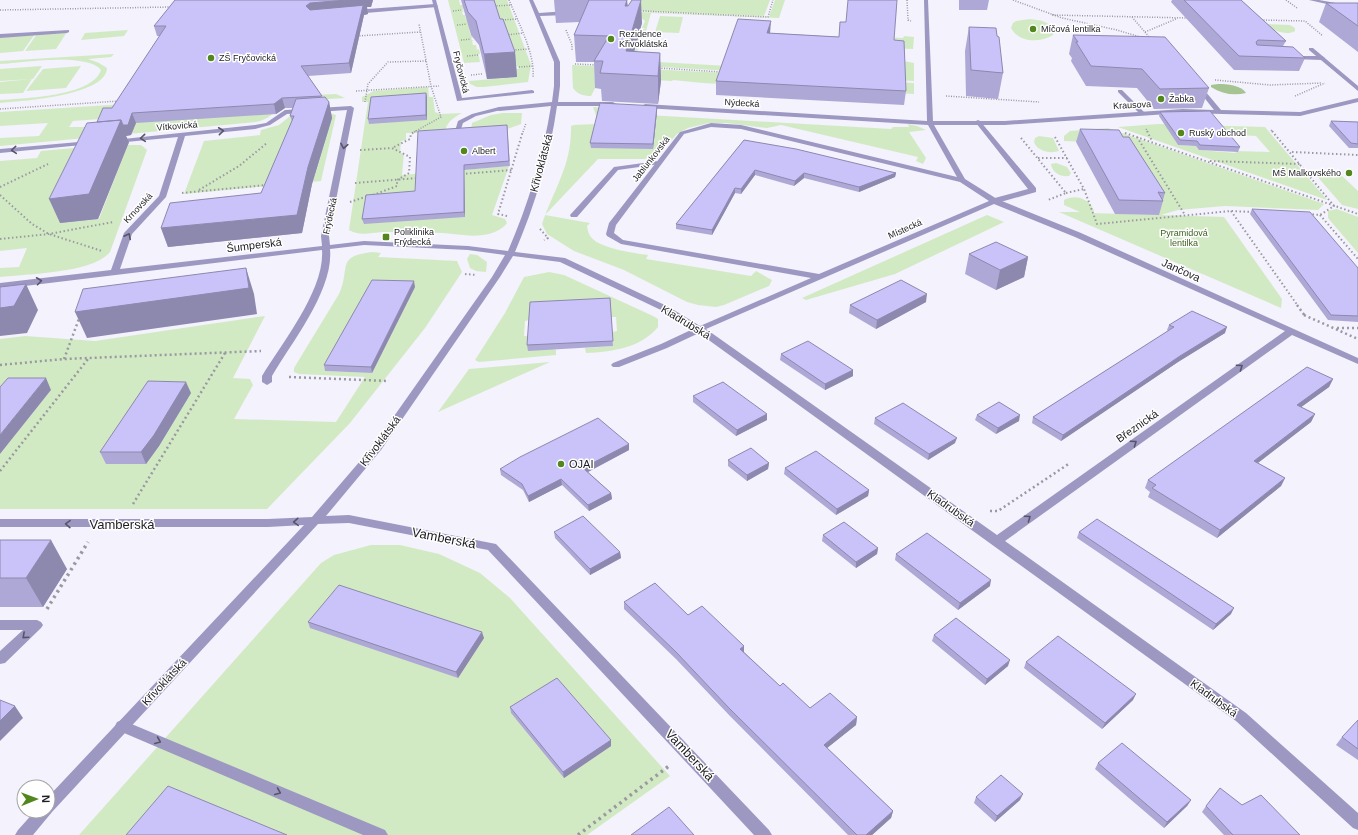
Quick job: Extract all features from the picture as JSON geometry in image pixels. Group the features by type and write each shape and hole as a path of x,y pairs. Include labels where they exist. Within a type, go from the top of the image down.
{"street":[{"name":"Křivoklátská","path":"56,798 316,520 377,448 496,277 511,252 522,227 541,168 552,120 556,86 557,62 531,0"},
{"path":"926,0 930,123 962,180 994,202"},
{"path":"1311,0 1358,9"},
{"path":"344,13 416,8 435,3"},
{"name":"Fryčovická","path":"435,3 459,100 532,92"},
{"path":"537,15 572,13"},
{"path":"0,36 67,31"},
{"path":"1311,49 1358,88"},
{"path":"1283,57 1322,58"},
{"path":"1192,78 1219,112"},
{"path":"1120,91 1142,113"},
{"name":"Krausova","path":"930,123 1005,123 1183,111 1300,114 1358,100"},
{"path":"458,131 460,122 474,115 499,109 553,104 624,105"},
{"name":"Nýdecká","path":"640,106 930,123"},
{"name":"Vítkovická","path":"0,151 255,127 268,124 285,112 351,108"},
{"name":"Frýdecká","path":"267,379 282,351 315,299 327,260 325,236 351,108"},
{"name":"Místecká","path":"616,365 664,346 994,202 1033,190 978,122"},
{"name":"Jablunkovská","path":"822,276 621,242 610,234 612,226 682,133 712,125 741,127 962,180"},
{"name":"Krnovská","path":"115,272 128,233 162,196 182,135"},
{"path":"574,215 616,168 658,163"},
{"name":"Jančova","path":"994,202 1078,235 1358,361"},
{"name":"Šumperská","path":"0,286 364,243 468,248 511,252"},
{"name":"Kladrubská","path":"511,252 562,260 666,309 700,329 1241,717 1358,823"},
{"name":"Březnická","path":"997,541 1291,331"},
{"name":"Vamberská","path":"0,522 99,524 268,523 349,519 492,547 764,835"},
{"path":"0,625 37,626"},
{"path":"0,659 37,626"},
{"path":"122,726 380,835"},
{"path":"22,835 37,819"}],"path":[{"path":"509,0 518,19 534,66 532,92"},
{"path":"643,11 768,17 773,0"},
{"path":"907,0 908,20 913,22"},
{"path":"1013,0 1052,15 1117,30 1153,42 1132,17"},
{"path":"494,6 512,4"},
{"path":"0,10 173,6"},
{"path":"357,151 392,148 410,139 411,134 441,117 431,86 416,8"},
{"path":"641,14 644,8"},
{"path":"1052,15 1193,18"},
{"path":"1305,21 1309,16"},
{"path":"1145,32 1178,18"},
{"path":"500,20 518,19"},
{"path":"1254,20 1305,21 1323,36"},
{"path":"350,37 420,32"},
{"path":"505,35 523,33"},
{"path":"513,50 529,49"},
{"path":"466,56 478,55"},
{"path":"364,106 368,84 388,62 426,61"},
{"path":"556,86 567,85 571,64 599,65"},
{"path":"519,67 534,66"},
{"path":"659,68 722,72"},
{"path":"351,92 467,85 465,76 482,74"},
{"path":"1214,80 1270,85 1351,83"},
{"path":"928,83 941,84 942,96 1044,102"},
{"path":"1295,96 1324,83"},
{"path":"0,109 125,101"},
{"path":"508,216 498,214 527,120 527,107"},
{"path":"1005,123 1019,135 1066,193"},
{"path":"1143,123 1152,142"},
{"path":"1268,126 1334,206"},
{"path":"1052,131 1084,189 1097,224"},
{"path":"1123,132 1358,214"},
{"path":"1137,136 1185,215"},
{"path":"266,185 197,191 239,166 267,143"},
{"path":"392,148 410,157 409,173 397,180"},
{"path":"1291,152 1358,155"},
{"path":"1038,158 1067,158"},
{"path":"1208,161 1300,164"},
{"path":"458,175 512,170"},
{"path":"351,183 420,178"},
{"path":"349,197 348,203 397,186 397,180"},
{"path":"1052,204 1046,201 1066,193 1084,189"},
{"path":"0,195 32,224 49,234 104,252"},
{"path":"1305,214 1320,214 1334,206"},
{"path":"1231,211 1305,316"},
{"path":"1097,224 1231,211 1253,212"},
{"path":"0,239 49,234 147,214"},
{"path":"1320,214 1358,259"},
{"path":"1091,221 1104,228"},
{"path":"539,229 548,238 554,241"},
{"path":"540,242 548,238"},
{"path":"1298,313 1358,339"},
{"path":"64,359 80,316"},
{"path":"1334,328 1358,328"},
{"path":"0,365 64,359 282,351"},
{"path":"120,524 225,352"},
{"path":"0,471 88,359"},
{"path":"267,379 389,382"},
{"path":"984,512 998,511 1076,459"},
{"path":"37,626 99,524"},
{"path":"578,835 687,752"}],"green space":[{"path":"448,0 459,0 460,5 463,5 462,10 464,11 462,12 466,19 468,19 470,34 473,38 471,38 474,40 472,41 473,45 476,45 477,50 479,49 480,54 478,54 480,62 464,63"},
{"path":"487,0 507,0 531,65 528,82 484,87 477,87 470,84 469,81 517,77 515,69 519,69 517,66 513,66"},
{"path":"638,0 770,0 764,16 638,11"},
{"path":"775,0 785,0 779,18 651,13 646,31 637,47 640,61 902,76 903,61 914,63 914,81 625,65 636,48 634,45 637,45 638,43 636,42 637,39 640,39 640,37 638,37 639,35 642,35 643,33 640,32 645,28 642,28 645,21 635,12 769,17"},
{"path":"660,16 683,17 679,33 655,32"},
{"name":"Míčová lentilka","path":"1030,19 1049,25 1054,30 1053,35 1048,38 1036,40 1019,37 1011,28 1013,23 1016,21"},
{"path":"1267,24 1290,25 1295,28 1295,31 1288,33 1280,32 1272,29"},
{"path":"128,30 124,36 81,40 85,33"},
{"path":"67,32 56,49 25,51 37,34"},
{"path":"35,34 23,51 0,53 0,37"},
{"path":"904,36 914,37 913,49 884,48 884,37 903,38"},
{"path":"114,54 111,57 88,59 107,68 103,77 93,85 78,91 61,95 25,101 0,103 0,100 40,97 71,91 85,86 95,79 101,70 94,65 82,61 54,60 0,64 0,61"},
{"path":"572,65 914,83 914,94 601,77 591,96 588,96 578,93 573,88"},
{"path":"42,66 33,79 0,81 0,69"},
{"path":"81,66 66,88 26,91 43,69"},
{"path":"32,79 23,93 0,94 0,82"},
{"path":"428,87 429,97 433,97 435,112 440,114 462,113 448,123 445,133 406,133 406,140 401,141 400,153 404,153 402,175 509,166 492,215 505,219 507,223 502,228 490,234 478,236 420,232 382,232 360,234 349,230 368,102 362,102 362,97 374,91"},
{"path":"336,94 345,98 280,102 271,115 264,120 256,122 0,146 0,138 39,136 48,123 0,126 0,112 126,104","holes":["100,119 96,125 92,127 69,127 73,121"]},
{"path":"593,107 606,108 613,113 891,129 893,127 909,127 908,124 926,130 909,132 926,158 923,164 916,161 918,157 781,125 767,128 726,123 709,123 688,128 677,134 660,153 652,157 644,159 598,159 546,214 569,153 571,126 596,124 596,115"},
{"path":"329,113 336,115 321,181 184,194 204,141 260,135 261,130 279,125 289,117"},
{"path":"503,113 522,113 521,124 507,129 471,132 472,123 491,115"},
{"path":"1158,124 1265,127 1327,200 1118,127","holes":["1168,129 1235,131 1239,135 1256,136 1270,152 1235,151 1236,153 1199,150 1196,146 1178,145"]},
{"name":"Pyramidová lentilka","path":"1108,128 1324,204 1318,210 1225,206 1178,210 1161,215 1224,217 1282,299 1281,308 1059,212 1080,212 1064,205 1064,200 1077,197 1089,203 1094,211 1090,213 1158,215 1115,143 1064,141 1064,136 1070,131"},
{"path":"1039,136 1053,138 1059,151 1048,152 1038,148 1034,142 1035,138"},
{"path":"129,143 128,145 141,145 147,150 110,252 102,259 90,264 59,271 0,277 0,268 19,267 27,248 0,251 0,161 37,158 41,151","holes":["127,146 99,219 60,223"]},
{"path":"1056,163 1067,167 1071,173 1069,176 1060,175 1053,170 1051,164"},
{"path":"1316,175 1341,175 1358,191 1358,209 1342,205"},
{"path":"1337,209 1358,217 1358,253 1328,218 1328,211"},
{"path":"545,215 590,223 587,226 590,235 594,240 612,248 648,255 646,259 751,276 756,271 772,280 769,286 724,305 716,307 687,302 624,270 574,251 547,234 542,224"},
{"path":"987,215 1004,222 895,274 806,300 802,298"},
{"path":"373,252 381,253 378,257 457,261 462,272 425,328 350,423 267,509 0,509 0,454 51,390 0,406 0,339 25,336 95,341 265,316 233,378 250,379 253,385 234,419 336,422 365,377 299,374 294,372 294,368 339,294 346,265 353,257","holes":["415,287 372,373 326,371"]},
{"path":"470,254 477,255 487,262 486,272 476,271 470,268 467,259"},
{"path":"549,272 564,275 653,316 658,319 658,327 643,340 625,348 586,353 585,348 613,346 612,332 617,331 616,317 611,317 610,303 525,321 524,336 529,336 556,350 556,355 479,362 475,360 505,313 524,277"},
{"path":"550,362 438,412 469,369"},
{"path":"371,545 400,545 439,554 480,573 510,598 670,776 587,835 79,835 321,563 334,555"}],"shaded area":[{"path":"1218,84 1241,88 1246,93 1228,94 1211,87 1211,85"}],"building":[{"path":"175,0 347,0 310,3 306,6 310,10 366,5 363,6 349,63 301,66 322,96 282,98 274,104 132,113 128,125 123,125 121,120 97,122 103,108 112,108 166,26 154,26"},
{"path":"464,0 494,0 500,19 503,19 515,52 484,54 476,21 468,12"},
{"path":"589,0 627,0 625,6 628,6 632,0 641,0 626,51 660,53 658,76 600,73 603,61 594,61 609,36 574,35"},
{"path":"848,0 897,0 894,40 904,41 906,91 716,81 738,19 771,21 767,33 839,37 840,22 846,22"},
{"path":"1184,0 1241,0 1286,41 1258,40 1256,42 1257,45 1293,47 1305,58 1239,56"},
{"path":"1326,3 1358,3 1358,26"},
{"path":"969,27 996,28 997,36 999,37 1003,73 971,70"},
{"path":"1073,35 1165,37 1209,88 1160,89 1142,69 1091,66"},
{"path":"426,93 426,115 368,119 371,97"},
{"path":"325,97 329,102 308,167 297,215 161,228 170,203 261,193 294,116 290,116 296,99"},
{"path":"600,103 657,106 653,144 590,143"},
{"path":"1210,111 1240,147 1200,145 1197,141 1180,140 1160,112"},
{"path":"121,120 89,194 49,199 87,123"},
{"path":"1331,121 1358,122 1358,144 1351,143"},
{"path":"507,125 509,161 464,165 464,212 362,219 366,195 415,191 418,131"},
{"path":"1080,129 1119,130 1123,137 1129,137 1165,193 1158,192 1163,201 1119,200"},
{"path":"744,140 796,149 896,173 859,187 804,173 795,181 755,170 741,189 735,188 712,230 676,224"},
{"path":"1252,209 1310,212 1358,268 1358,316 1331,315"},
{"path":"996,242 1028,257 1000,270 969,254"},
{"path":"246,268 249,288 75,312 83,289"},
{"path":"372,280 414,281 371,367 324,365"},
{"path":"901,280 927,294 877,320 850,305"},
{"path":"26,284 14,306 0,308 0,287"},
{"path":"610,298 613,341 527,345 530,302"},
{"path":"1192,311 1227,327 1180,356 1063,435 1033,417 1174,327 1169,325"},
{"path":"808,341 853,370 825,384 781,354"},
{"path":"1307,367 1333,379 1297,405 1315,414 1254,461 1285,478 1220,530 1152,488 1156,485 1148,480"},
{"path":"8,378 46,378 0,435 0,387"},
{"path":"148,381 186,382 154,435 141,452 100,452"},
{"path":"723,382 767,414 737,430 693,396"},
{"path":"999,402 1020,415 998,428 977,415"},
{"path":"903,403 957,438 929,454 875,418"},
{"name":"OJAI","path":"598,418 629,444 583,468 611,493 588,505 561,479 528,496 522,484 500,469 520,457"},
{"path":"751,448 769,463 747,475 728,460"},
{"path":"816,451 869,490 837,509 785,468"},
{"path":"583,516 620,552 590,569 554,532"},
{"path":"1097,519 1234,608 1216,624 1079,532"},
{"path":"844,522 878,548 856,562 823,535"},
{"path":"927,533 991,580 960,603 896,554"},
{"path":"0,540 51,540 26,578 0,578"},
{"path":"655,583 688,615 702,606 744,646 740,649 780,686 783,683 810,708 830,693 857,717 824,745 893,811 866,835 857,835 729,708 676,652 624,602"},
{"path":"339,585 482,632 456,672 308,622"},
{"path":"956,618 1010,660 987,679 934,635"},
{"path":"1058,636 1136,694 1105,723 1026,662"},
{"path":"557,678 611,740 563,772 510,707"},
{"path":"0,700 15,706 0,721"},
{"path":"1358,720 1358,749 1342,737"},
{"path":"1122,743 1191,800 1167,822 1098,763"},
{"path":"1001,775 1023,794 997,816 976,797"},
{"path":"168,786 287,835 126,835"},
{"path":"1220,788 1242,805 1261,795 1300,835 1233,835 1206,806"},
{"path":"669,807 694,835 631,835"}],"place":[{"name":"Míčová lentilka","path":"1033,29"},
{"name":"Rezidence Křivoklátská","path":"611,39"},
{"name":"ZŠ Fryčovická","path":"211,58"},
{"name":"Žabka","path":"1161,99"},
{"name":"Ruský obchod","path":"1181,133"},
{"name":"Albert","path":"464,151"},
{"name":"MŠ Malkovského","path":"1349,173"},
{"name":"Poliklinika Frýdecká","path":"386,237"},
{"name":"OJAI","path":"561,464"}]}
